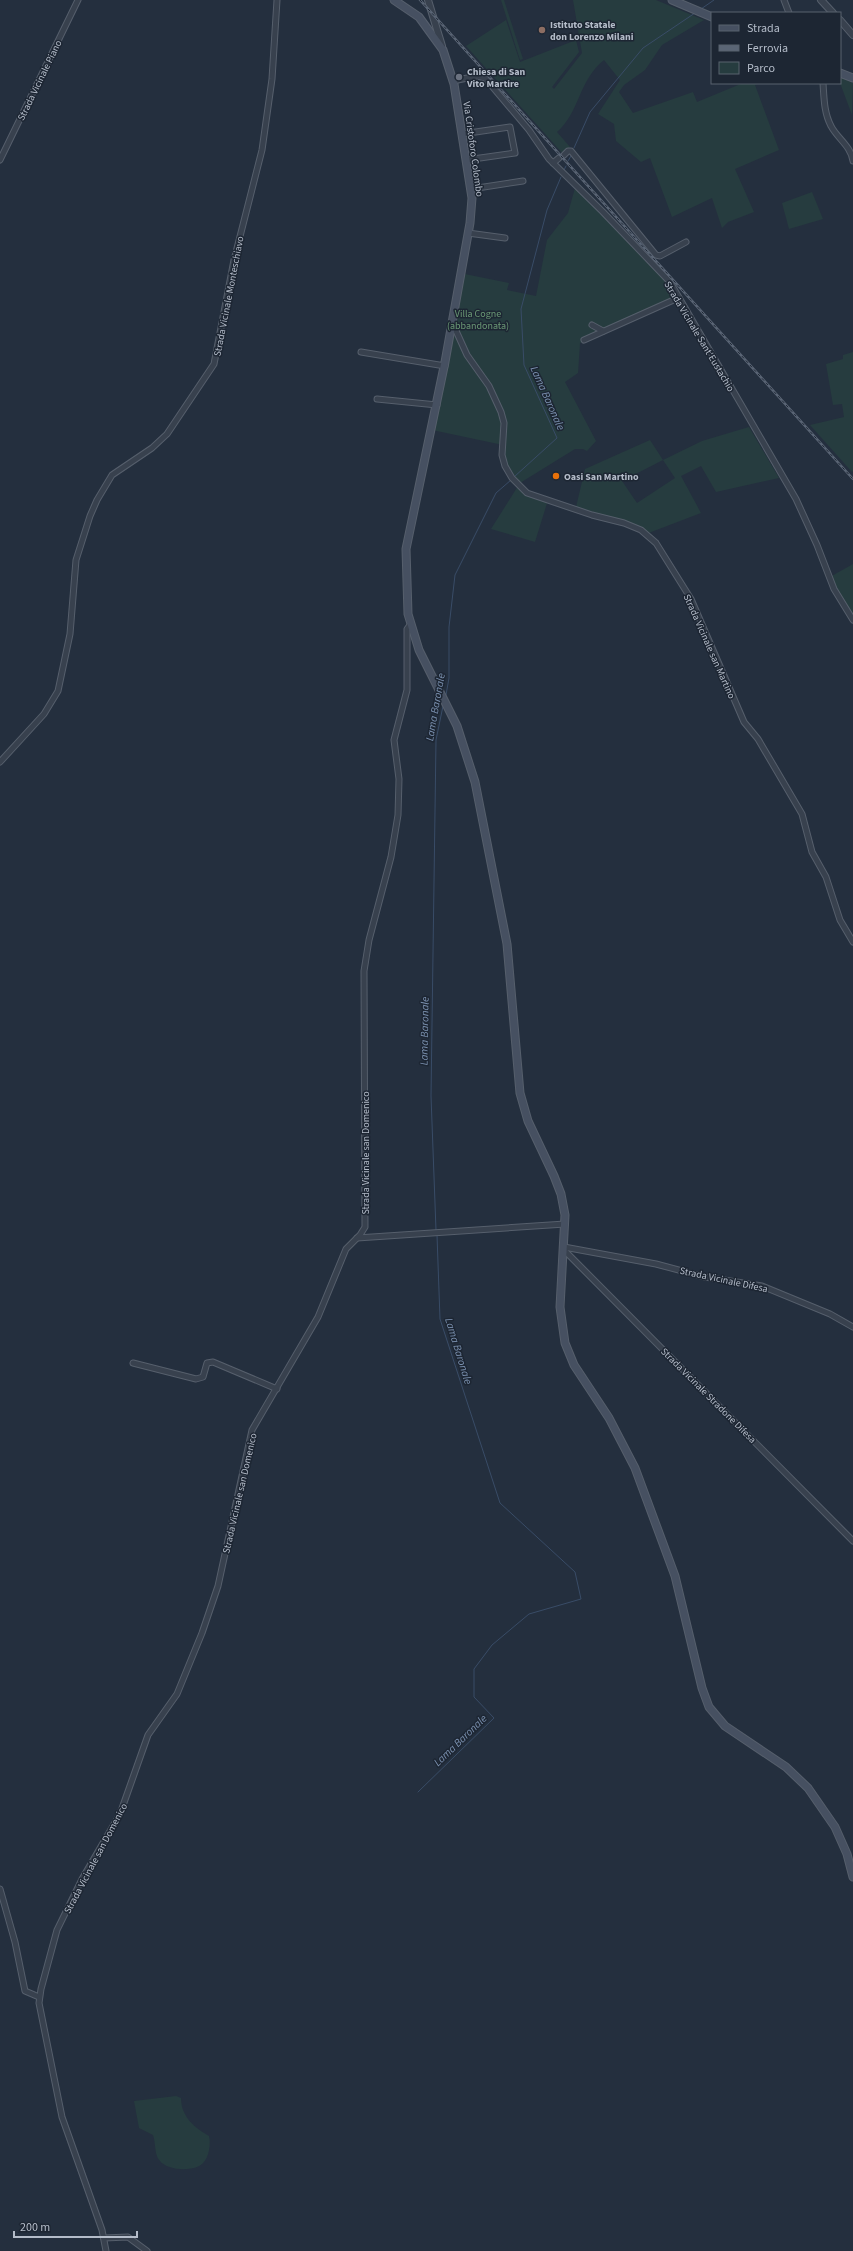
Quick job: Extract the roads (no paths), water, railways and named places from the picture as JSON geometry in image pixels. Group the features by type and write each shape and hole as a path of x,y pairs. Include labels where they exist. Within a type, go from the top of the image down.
{"main road":[{"name":"Via Cristoforo Colombo","path":"393,0 403,5 425,24 443,50 453,81 471,189 472,204 445,366 406,549 407,605 410,626 419,650 457,726 473,774 507,944 520,1093 528,1121 561,1194 565,1224 560,1307 565,1343 574,1365 609,1418 635,1468 675,1576 707,1704 712,1713 724,1725 777,1760 808,1788 835,1827 845,1849 853,1877"},
{"path":"672,0 711,17"},
{"path":"841,69 853,74"},
{"path":"841,72 853,78"}],"street":[{"name":"Strada Vicinale Piano","path":"0,160 78,0"},
{"name":"Strada Vicinale Monteschiavo","path":"0,762 44,714 58,691 70,634 76,560 90,516 100,496 112,475 156,445 168,434 214,364 234,260 262,150 272,79 277,0"},
{"path":"428,0 443,50"},
{"path":"784,0 789,12"},
{"path":"821,0 832,12"},
{"path":"841,21 853,34"},
{"name":"Strada Vicinale Sant'Eustachio","path":"453,81 477,76 485,78 529,130 553,163 603,212 670,282 796,499 817,545 834,589 853,620"},
{"path":"823,84 824,104 831,127 849,150 853,160"},
{"path":"462,134 510,127 515,153 466,160"},
{"path":"553,163 568,151 571,151 656,254 660,256 686,242"},
{"path":"471,189 523,181"},
{"path":"468,233 505,238"},
{"path":"584,340 678,298"},
{"name":"Strada Vicinale san Martino","path":"452,322 467,355 489,386 501,412 504,423 503,461 518,486 538,497 592,515 617,520 632,526 656,543 665,555 691,599 744,722 758,739 802,814 812,852 826,877 840,920 853,942"},
{"path":"592,325 603,331"},
{"path":"361,352 445,366"},
{"path":"377,399 437,405"},
{"name":"Strada Vicinale san Domenico","path":"106,2251 104,2238 62,2118 39,1997 56,1936 64,1916 95,1854 120,1814 150,1729 177,1694 195,1651 218,1586 249,1438 320,1312 346,1249 363,1231 365,1223 363,1156 365,1096 364,971 369,940 391,857 398,815 399,779 394,740 407,690 407,629 410,626"},
{"path":"357,1238 565,1224"},
{"name":"Strada Vicinale Difesa","path":"564,1249 656,1264 705,1277 762,1286 830,1314 853,1327"},
{"name":"Strada Vicinale Stradone Difesa","path":"564,1249 853,1541"},
{"path":"133,1363 196,1379 203,1377 207,1363 212,1362 277,1389"},
{"path":"0,1889 13,1935 25,1991 39,1997"},
{"path":"104,2238 128,2237 147,2251"}],"waterway":[{"name":"Lama Baronale","path":"701,9 714,0"},
{"name":"Lama Baronale","path":"574,148 590,112 643,48 695,13"},
{"name":"Lama Baronale","path":"568,161 571,156"},
{"name":"Lama Baronale","path":"564,170 566,166"},
{"name":"Lama Baronale","path":"514,477 557,438 524,365 521,309 547,210 561,177"},
{"name":"Lama Baronale","path":"446,695 449,678 449,627 455,575 496,493 511,480"},
{"name":"Lama Baronale","path":"436,1230 431,1096 436,740 443,706"},
{"name":"Lama Baronale","path":"418,1792 494,1718 474,1697 474,1669 492,1645 529,1614 581,1599 575,1572 500,1503 440,1319 437,1235"}],"railway":[{"path":"420,0 853,479"}],"place":[{"name":"Istituto Statale don Lorenzo Milani","path":"542,30"},
{"name":"Chiesa di San Vito Martire","path":"459,77"},
{"name":"Oasi San Martino","path":"556,476"}],"park label":[{"name":"Villa Cogne (abbandonata)","path":"478,318"}]}
